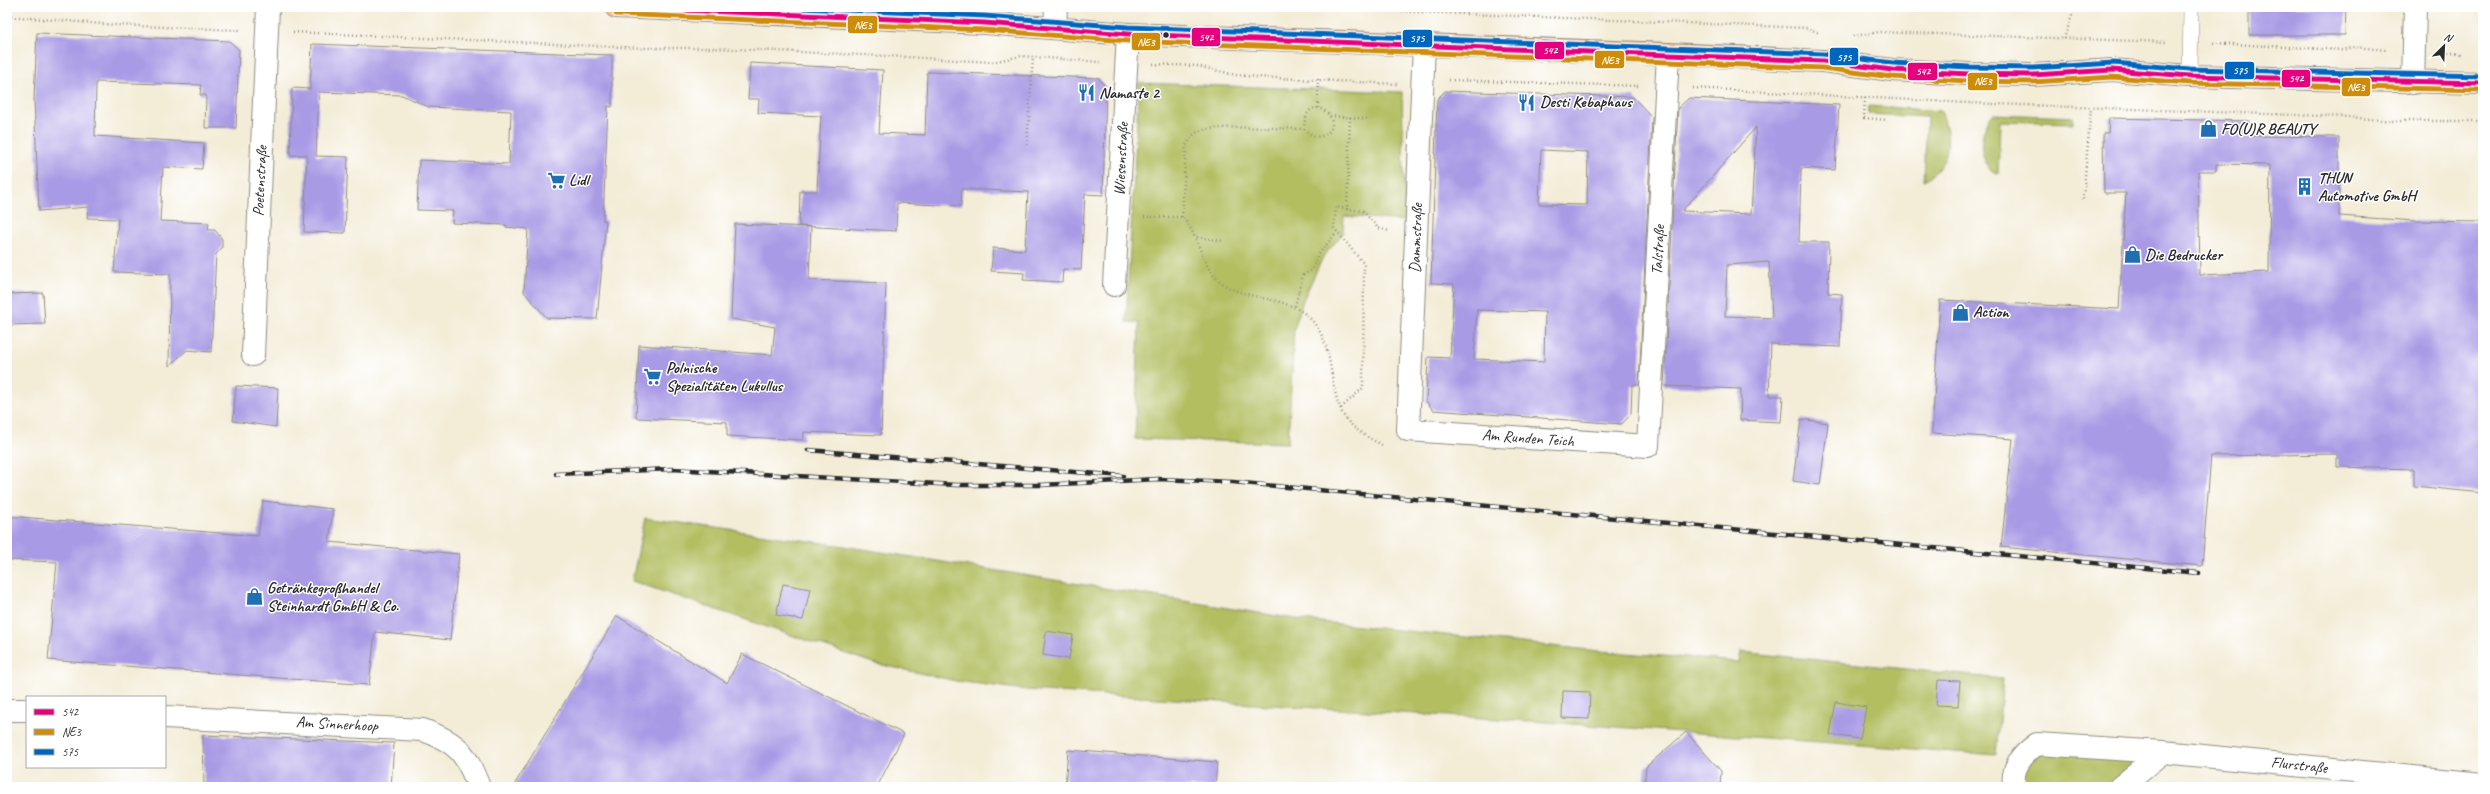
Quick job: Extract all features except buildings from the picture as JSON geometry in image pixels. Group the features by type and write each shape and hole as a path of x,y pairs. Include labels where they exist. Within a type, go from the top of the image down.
{"main road":[{"path":"616,7 1055,18 1128,34 1668,54 1823,62 1892,70 1969,74 2033,75 2112,70 2190,76 2413,83 2483,83"}],"street":[{"name":"Poetenstraße","path":"253,355 268,7"},
{"path":"2413,83 2415,7"},
{"name":"Wiesenstraße","path":"1114,285 1128,34"},
{"name":"Dammstraße","path":"1408,430 1424,45"},
{"name":"Talstraße","path":"1648,446 1668,54"},
{"name":"Am Runden Teich","path":"1408,430 1648,446"},
{"path":"7,710 26,710"},
{"name":"Am Sinnerhoop","path":"166,717 423,730 448,739 468,760 479,787"},
{"name":"Flurstraße","path":"2014,787 2016,767 2024,753 2037,744 2163,752 2483,784"},
{"path":"2120,787 2163,752"}],"lane":[{"path":"2190,76 2191,7"}],"path":[{"path":"1298,7 1807,28 1820,33"},
{"path":"2064,38 2075,7"},
{"path":"7,16 114,25 642,48 713,48 992,62 1021,56 1126,64 1197,66 1236,75 1422,85 1458,78 2091,108 2349,117 2392,121 2483,121"},
{"path":"1848,37 1879,32 2191,42 2342,50 2354,47 2455,52"},
{"path":"1027,145 1033,57"},
{"path":"1318,79 1318,108"},
{"path":"1865,98 1864,118 1888,120"},
{"path":"1182,217 1186,146 1192,136 1199,131 1216,128 1304,129 1315,136 1323,136 1329,131 1332,124 1330,116 1325,110 1318,108 1310,111 1304,118 1304,129"},
{"path":"2083,198 2091,108"},
{"path":"1330,116 1370,119"},
{"path":"1347,209 1350,117"},
{"path":"1341,408 1363,388 1364,264 1334,228 1336,207 1363,211 1378,228 1416,237"},
{"path":"1118,218 1182,217 1192,227 1209,269 1222,283 1235,290 1295,306 1308,316 1327,346 1336,393 1345,416 1362,433 1382,445"},
{"path":"1295,306 1303,275 1312,270 1317,256 1337,232"},
{"path":"1197,237 1224,241"}],"green space":[{"path":"1139,83 1402,92 1405,221 1344,216 1343,233 1323,257 1303,300 1294,330 1288,443 1135,439 1139,323 1126,322"},
{"path":"1869,106 1941,111 1945,121 1948,141 1947,150 1940,167 1924,180 1927,117 1868,114"},
{"path":"1993,114 2073,117 2073,123 2000,121 1998,174 1991,169 1986,162 1982,146 1984,129"},
{"path":"645,518 844,546 1302,620 1599,651 1739,662 1741,652 2003,679 1996,755 1546,722 1026,690 956,681 873,663 632,581"},
{"path":"2143,752 2118,787 2015,787 2026,754"}],"railway":[{"path":"808,450 1123,476"},
{"path":"556,474 672,469 956,485 1041,485 1158,479 1233,482 2199,573"}],"transit line":[{"name":"542","path":"616,7 985,23 1128,34 1823,61 1892,70 1969,74 2033,75 2112,70 2190,76 2483,83"},
{"name":"575","path":"778,7 985,16 1128,27 1823,54 1893,63 1969,67 2033,68 2113,63 2190,69 2483,76"},
{"name":"NE3","path":"616,14 985,30 1128,41 1822,68 1892,77 1969,81 2033,82 2112,77 2190,83 2483,90"}],"place":[{"name":"Namaste 2","path":"1086,93"},
{"name":"Desti Kebaphaus","path":"1527,102"},
{"name":"FO(U)R BEAUTY","path":"2208,129"},
{"name":"Lidl","path":"556,180"},
{"name":"THUN Automotive GmbH","path":"2305,187"},
{"name":"Die Bedrucker","path":"2132,255"},
{"name":"Action","path":"1960,312"},
{"name":"Polnische Spezialitäten Lukullus","path":"653,377"},
{"name":"Getränkegroßhandel Steinhardt GmbH & Co.","path":"254,597"}]}
